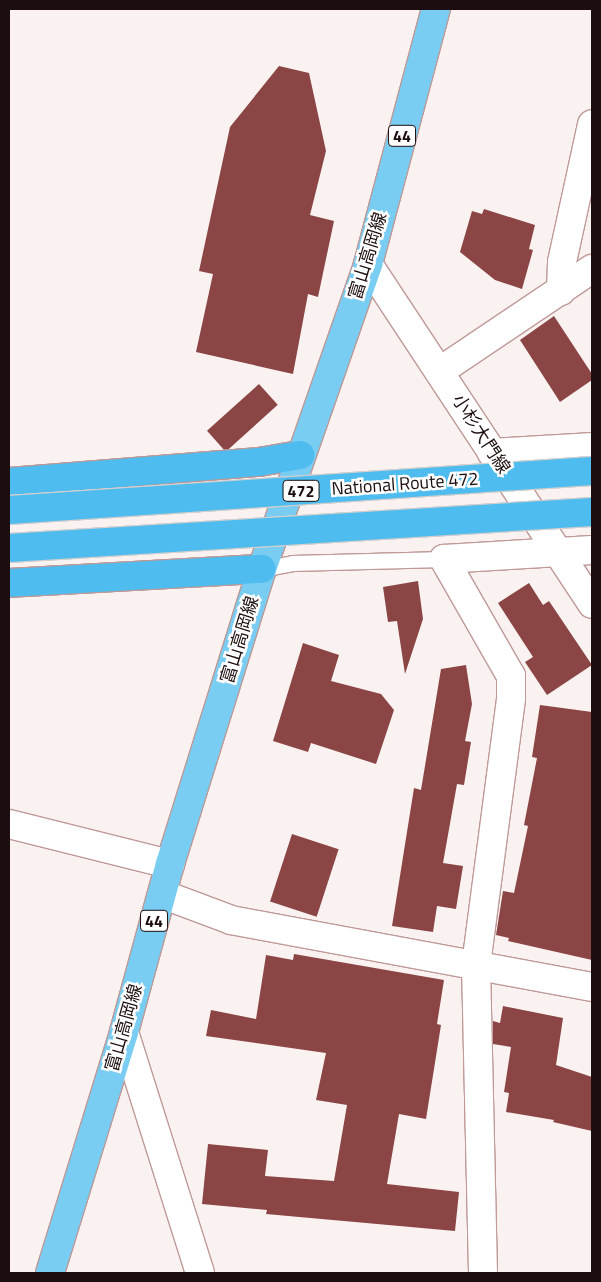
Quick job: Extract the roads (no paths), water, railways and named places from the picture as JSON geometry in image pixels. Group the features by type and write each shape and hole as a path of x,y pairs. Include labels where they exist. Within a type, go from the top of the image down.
{"highway":[{"path":"9,482 258,462 300,455"},
{"name":"National Route 472","path":"9,510 592,471"},
{"name":"472","path":"9,548 592,512"},
{"path":"9,583 262,569"}],"main road":[{"name":"富山高岡線","path":"50,1273 124,1032 170,864 262,569 300,455 368,264 436,9"}],"street":[{"path":"561,291 562,262 592,124"},
{"name":"小杉大門線","path":"368,264 592,604"},
{"path":"440,371 592,270"},
{"path":"492,453 592,448"},
{"path":"483,1273 476,965 512,698 511,676 444,558 556,550 592,550"},
{"path":"9,824 170,864"},
{"path":"162,894 231,920 592,987"},
{"path":"124,1032 200,1273"}],"lane":[{"path":"262,569 292,563 444,558"}]}
